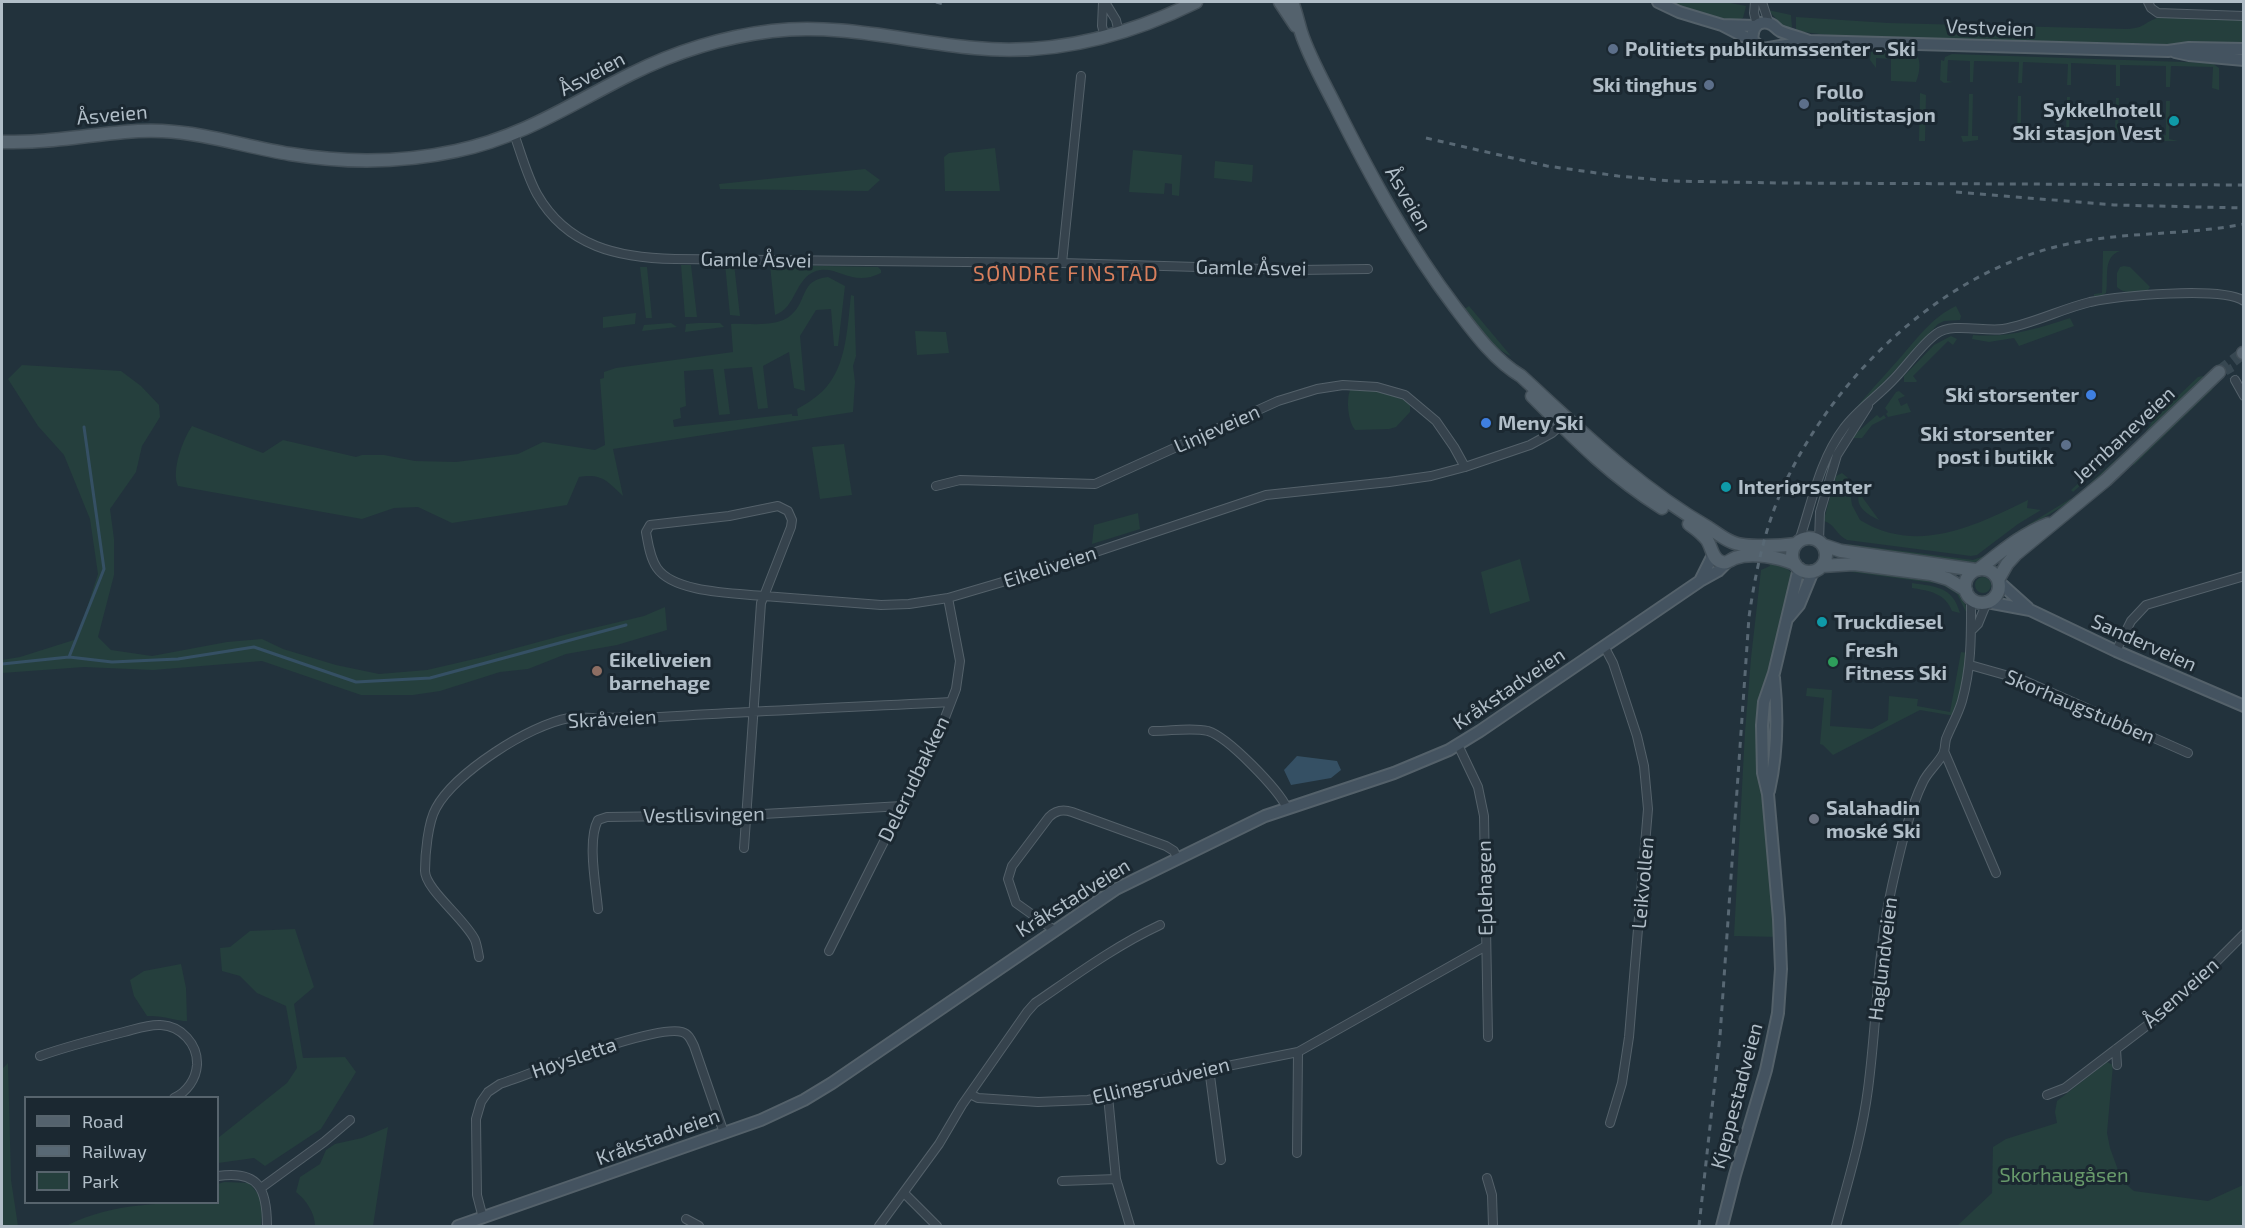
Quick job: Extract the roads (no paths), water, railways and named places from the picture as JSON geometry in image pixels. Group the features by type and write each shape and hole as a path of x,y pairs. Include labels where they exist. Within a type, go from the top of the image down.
{"main road":[{"name":"Åsveien","path":"2,142 163,131 199,135 320,159 374,161 447,153 514,134 556,115 665,58 707,44 759,33 806,29 848,30 973,48 1015,50 1070,46 1105,37 1196,2"},
{"name":"Åsveien","path":"1280,2 1301,32 1360,156 1400,226 1459,313 1487,347 1509,369 1516,381 1564,422 1647,488 1729,541"},
{"name":"Åsveien","path":"1292,2 1299,19 1301,32"},
{"name":"Vestveien","path":"1658,2 1679,12 1722,26 1753,41 1763,49 1774,45 1810,41 2168,51 2244,60"},
{"name":"Vestveien","path":"1722,26 1773,26 1810,41"},
{"path":"1753,41 1752,35 1756,26"},
{"path":"1773,26 1778,38 1774,45"},
{"name":"Vestveien","path":"2168,51 2189,48 2244,49"},
{"name":"Jernbaneveien","path":"1998,581 2011,559 2106,480 2219,372"},
{"name":"Åsveien","path":"1564,422 1588,453 1629,486 1697,529 1708,542 1713,553"},
{"name":"Jernbaneveien","path":"1978,570 2032,530 2052,523"},
{"path":"1811,538 1841,551 1992,572 1998,581 1997,594 1987,602 1978,602 1948,579 1937,575 1854,564 1806,572 1775,558 1750,556 1730,561 1717,560 1713,553 1718,541 1774,546 1797,543 1811,538"},
{"path":"1729,541 1736,549 1730,561"},
{"path":"1797,543 1792,554 1797,566"},
{"path":"1818,569 1826,556 1821,543"},
{"name":"Kråkstadveien","path":"1700,581 1713,553"},
{"name":"Kråkstadveien","path":"458,1227 778,1113 823,1090 1116,889 1235,829 1287,808 1394,773 1458,745 1730,561"},
{"name":"Kjeppestadveien","path":"1722,1227 1766,1070 1778,1013 1781,976 1780,937 1768,794 1773,773 1777,704 1774,673 1788,618 1797,566"},
{"name":"Kjeppestadveien","path":"1788,618 1799,605 1818,569"},
{"path":"1968,594 1966,580 1978,570"},
{"name":"Sanderveien","path":"1998,581 2030,610"},
{"name":"Sanderveien","path":"1987,602 2030,610 2116,651 2244,706"}],"street":[{"path":"1104,2 1116,20 1119,33"},
{"path":"1104,2 1102,26 1105,37"},
{"path":"1755,2 1756,26"},
{"path":"1762,2 1773,26"},
{"path":"2148,2 2151,8 2158,13 2244,16"},
{"path":"1062,263 1081,76"},
{"name":"Gamle Åsvei","path":"514,134 537,193 558,221 579,237 619,255 675,259 1062,263 1299,270 1368,269"},
{"path":"1797,543 1821,471 1835,441 1855,415 1871,403 1936,334 1944,330 2006,328 2090,302 2133,297 2218,294 2235,296 2244,301"},
{"path":"2235,380 2244,396"},
{"name":"Linjeveien","path":"936,486 960,480 1095,484 1278,401 1317,388 1344,385 1377,387 1405,395 1436,421 1465,467"},
{"path":"1821,543 1820,512 1837,455 1871,403"},
{"name":"Eikeliveien","path":"764,596 790,527 790,514 784,508 778,506 729,516 650,525 646,532 657,568 669,580 682,586 764,596 881,605 909,604 948,598 1033,573 1266,495 1389,483 1431,476 1465,467 1530,445 1564,422"},
{"path":"2116,651 2131,621 2146,605 2244,576"},
{"name":"Haglundveien","path":"1836,1227 1865,1114 1875,1037 1882,935 1892,886 1913,807 1923,782 1944,752 1945,741 1962,700 1970,665 1972,630 1968,594"},
{"path":"744,848 753,711 764,596"},
{"name":"Delerudbakken","path":"829,951 941,728 956,689 960,661 948,598"},
{"name":"Haglundveien","path":"1972,630 1987,602"},
{"name":"Leikvollen","path":"1604,646 1638,736 1644,766 1648,809 1629,1037 1622,1083 1610,1123"},
{"name":"Skorhaugstubben","path":"1970,665 2023,680 2188,753"},
{"name":"Skråveien","path":"479,957 474,939 436,890 427,882 425,872 434,810 466,773 488,756 512,742 568,718 657,717 951,702"},
{"path":"1153,731 1201,730 1217,735 1265,779 1287,808"},
{"name":"Eplehagen","path":"1458,745 1478,787 1484,816 1488,1037"},
{"path":"1944,752 1996,873"},
{"name":"Vestlisvingen","path":"598,909 594,827 598,820 607,817 746,814 902,806"},
{"path":"1054,930 1016,903 1008,879 1019,857 1049,817 1056,812 1063,810 1072,812 1154,842 1170,849 1178,858"},
{"path":"879,1227 905,1194 970,1094 1035,1003 1115,948 1160,925"},
{"name":"Åsenveien","path":"2047,1095 2065,1088 2170,1008 2244,934"},
{"name":"Ellingsrudveien","path":"970,1094 978,1098 1038,1102 1088,1100 1209,1068 1298,1052 1486,946"},
{"path":"40,1056 76,1043 150,1026 167,1026 183,1034 193,1047 196,1057 195,1075 186,1090 177,1096"},
{"name":"Høysletta","path":"480,1221 477,1195 476,1119 481,1102 488,1092 500,1084 638,1036 673,1031 685,1033 692,1041 724,1133"},
{"path":"2116,1049 2117,1065"},
{"path":"1297,1153 1298,1052"},
{"path":"1209,1068 1221,1160"},
{"path":"1108,1096 1116,1179 1130,1227"},
{"path":"261,1188 350,1120"},
{"path":"219,1176 237,1174 245,1176 261,1188 266,1200 267,1227"},
{"path":"1487,1178 1492,1195 1493,1227"},
{"path":"1062,1181 1116,1179"},
{"path":"905,1194 937,1227"},
{"path":"686,1219 699,1227"}],"water":[{"path":"1297,756 1337,761 1341,770 1331,778 1291,785 1284,770"}],"waterway":[{"path":"69,657 104,569 84,427"},
{"path":"2,664 69,657 112,662 178,659 254,647 356,682 430,678 626,625"}],"tunnel":[{"path":"2219,372 2243,353"},
{"path":"2227,366 2235,380"}],"railway":[{"path":"936,2 944,4"},
{"path":"1426,138 1547,166 1670,181 2244,185"},
{"path":"1956,192 2114,205 2244,208"},
{"path":"1699,1226 1720,1036 1749,617 1755,580 1769,525 1790,473 1812,435 1838,398 1868,363 1901,331 1937,303 1976,279 2017,260 2082,241 2244,224"}],"place":[{"name":"Politiets publikumssenter - Ski","path":"1613,49"},
{"name":"Ski tinghus","path":"1709,85"},
{"name":"Follo politistasjon","path":"1804,104"},
{"name":"Sykkelhotell Ski stasjon Vest","path":"2174,121"},
{"name":"Ski storsenter","path":"2091,395"},
{"name":"Meny Ski","path":"1486,423"},
{"name":"Ski storsenter post i butikk","path":"2066,445"},
{"name":"Interiørsenter","path":"1726,487"},
{"name":"Truckdiesel","path":"1822,622"},
{"name":"Fresh Fitness Ski","path":"1833,662"},
{"name":"Eikeliveien barnehage","path":"597,671"},
{"name":"Salahadin moské Ski","path":"1814,819"}],"district":[{"name":"SØNDRE FINSTAD","path":"1066,274"}],"park label":[{"name":"Skorhaugåsen","path":"2064,1175"}]}
